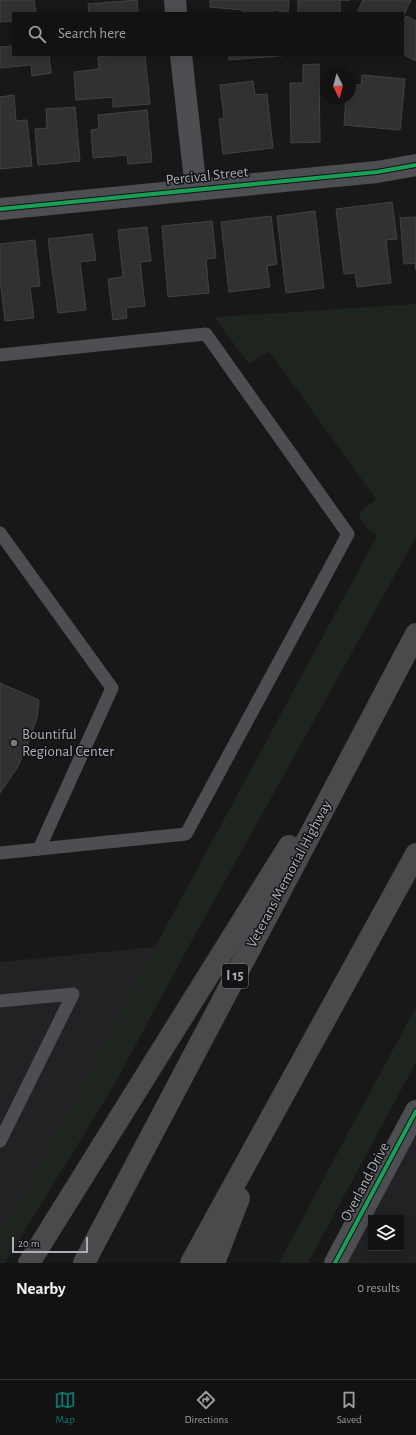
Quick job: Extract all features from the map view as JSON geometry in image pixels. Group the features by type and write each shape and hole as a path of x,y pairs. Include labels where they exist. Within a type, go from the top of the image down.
{"highway":[{"name":"Veterans Memorial Highway","path":"84,1263 416,634"},
{"path":"29,1263 387,689"},
{"path":"191,1263 416,854"},
{"path":"214,1263 264,1130"}],"street":[{"path":"175,0 176,12"},
{"path":"181,56 196,190"},
{"name":"Percival Street","path":"0,209 377,172 416,165"},
{"name":"Overland Drive","path":"335,1263 410,1138 416,1111"}],"lane":[{"path":"0,355 206,334 348,534 186,834 0,853"},
{"path":"0,533 112,688 39,849"},
{"path":"0,1001 73,994 0,1141"}],"shaded area":[{"path":"416,304 416,537 190,944 113,1087 5,1263 0,1263 0,1236 93,1066 155,947 375,540 376,535 369,530 359,516 360,512 376,499 269,351 249,364 214,317"},
{"path":"155,947 93,1066 0,1236 0,962"},
{"path":"416,1007 416,1062 308,1263 279,1263 348,1133"},
{"path":"416,1105 416,1263 345,1263"}],"building":[{"path":"0,0 34,0 36,12 12,12 12,21 0,22"},
{"path":"137,0 138,12 89,12 88,4"},
{"path":"210,0 289,0 288,12 273,10 273,12 243,12 243,10 210,7"},
{"path":"298,0 340,0 340,12 298,12"},
{"path":"363,0 411,0 404,15 404,12 357,12"},
{"path":"406,16 416,21 416,61 404,55 404,19"},
{"path":"12,46 12,56 49,56 51,73 32,76 31,65 0,68 0,47"},
{"path":"145,56 150,104 113,107 113,97 76,100 74,72 99,69 98,57"},
{"path":"229,56 279,56 229,60"},
{"path":"319,64 320,142 291,143 290,83 303,83 303,65"},
{"path":"362,75 405,79 400,130 344,125 346,104 356,104 356,85 361,85"},
{"path":"253,81 255,95 267,94 273,148 223,154 219,119 224,118 220,85"},
{"path":"14,95 16,121 27,120 32,166 0,169 0,97"},
{"path":"75,107 80,161 38,165 35,129 47,128 46,109"},
{"path":"147,110 152,162 128,164 127,155 93,158 91,130 99,129 98,115"},
{"path":"392,202 397,239 386,240 391,283 357,287 355,273 344,274 336,209"},
{"path":"315,211 324,288 286,293 277,216"},
{"path":"271,216 277,264 267,266 270,287 229,292 221,222"},
{"path":"416,217 416,270 415,263 404,264 400,218"},
{"path":"212,221 216,258 206,259 209,293 168,297 162,226"},
{"path":"147,227 151,261 140,262 145,306 126,308 127,318 113,320 108,279 123,277 118,230"},
{"path":"92,234 96,260 80,262 86,310 58,313 48,239"},
{"path":"35,240 40,286 30,287 34,318 5,321 0,279 0,244"},
{"name":"Bountiful Regional Center","path":"0,683 39,700 37,718 25,751 17,768 0,793"}],"cycle path":[{"path":"0,209 377,172 416,165"},
{"path":"335,1263 416,1111"}],"place":[{"name":"Bountiful Regional Center","path":"14,743"}]}
